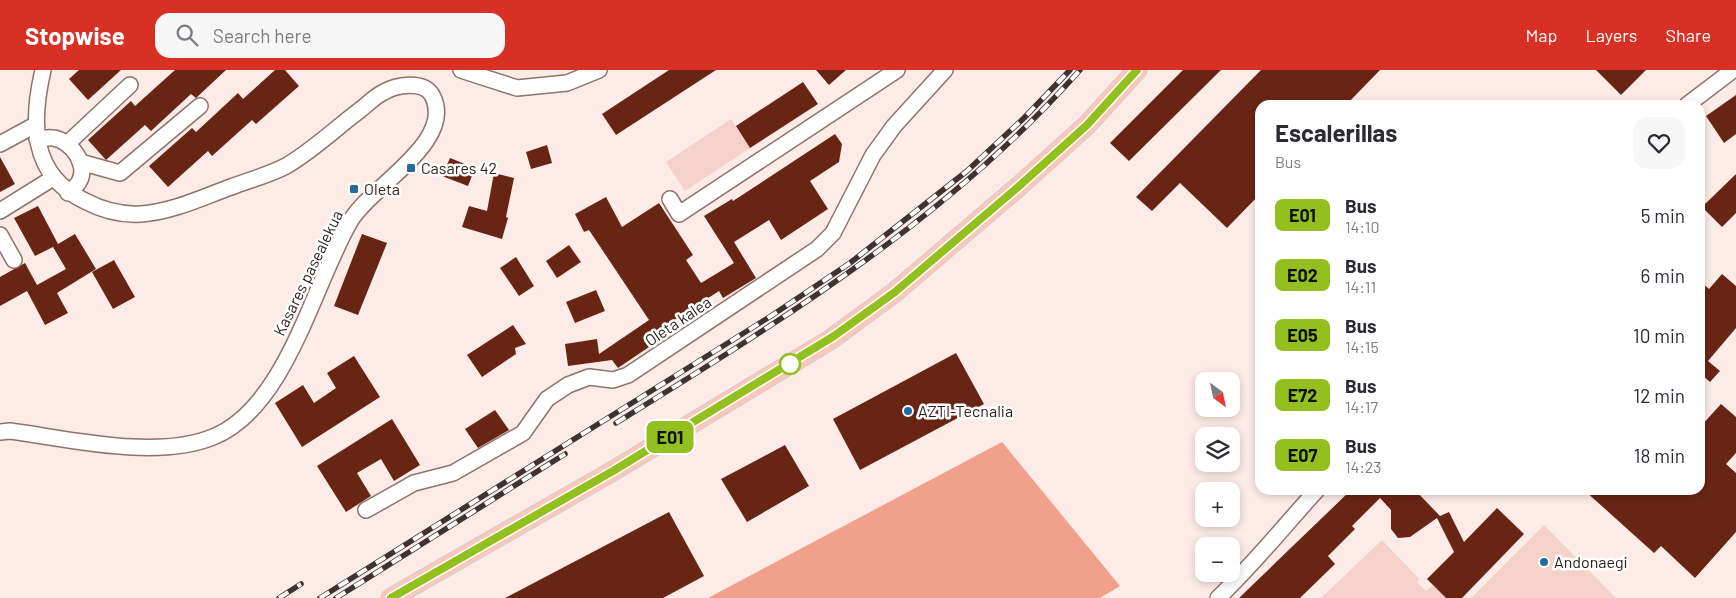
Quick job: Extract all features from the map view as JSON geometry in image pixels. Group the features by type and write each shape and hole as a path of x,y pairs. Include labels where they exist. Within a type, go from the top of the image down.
{"main road":[{"path":"391,598 622,466 834,336 895,292 1018,187 1087,125 1137,70"}],"street":[{"name":"Kasares pasealekua","path":"0,432 10,431 151,449 183,446 214,437 242,420 276,378 352,218 374,193 414,156 426,141 436,122 435,105 430,92 422,87 408,85 385,91 284,168 178,206 143,214 117,213 68,193 53,178 42,158 36,132 37,96 43,70"},
{"path":"461,70 517,88 567,83 599,70"},
{"path":"670,199 679,214 897,70"},
{"name":"Oleta kalea","path":"366,510 414,483 453,473 523,433 548,399 568,385 589,377 613,380 628,375 817,249 833,233 874,155 894,126 945,70"},
{"path":"1693,100 1734,70"},
{"path":"68,143 130,85"},
{"path":"80,162 120,173 200,106"},
{"path":"0,144 36,132 68,143 80,162 79,182 68,193"},
{"path":"0,211 53,178"},
{"path":"0,235 14,260"},
{"path":"1218,598 1254,564 1282,528 1313,495"}],"shaded area":[{"path":"731,119 750,148 685,191 666,162"},
{"path":"1002,442 1120,586 1100,598 708,598"},
{"name":"Andonaegi","path":"1544,525 1616,598 1471,598"},
{"path":"1382,540 1419,579 1417,582 1426,591 1433,585 1446,598 1321,598"}],"building":[{"path":"79,70 121,70 88,100 69,79"},
{"path":"175,70 226,70 196,98 191,94 151,131 145,125 106,160 88,140 131,101 135,106"},
{"path":"275,70 285,70 299,86 256,124 252,120 212,156 208,151 168,187 149,166 192,128 196,132 238,93 243,99"},
{"path":"669,70 716,70 616,135 602,114"},
{"path":"816,70 846,70 829,85"},
{"path":"1183,70 1221,70 1129,161 1110,143"},
{"path":"1261,70 1380,70 1351,100 1255,100 1255,199 1227,228 1180,183 1152,211 1136,197"},
{"path":"1596,70 1646,70 1621,95"},
{"path":"803,82 818,104 750,148 736,126"},
{"path":"1736,95 1736,134 1724,143 1706,116"},
{"path":"835,134 842,144 839,162 810,181 828,209 781,240 769,220 734,242 756,278 723,298 719,291 644,340 649,347 618,368 612,360 568,366 565,344 597,339 599,354 649,320 589,230 584,232 575,214 606,197 622,227 659,203 693,255 686,260 701,283 734,263 704,216 732,199 733,201"},
{"path":"547,145 552,163 531,169 526,152"},
{"path":"0,157 15,184 0,192"},
{"path":"450,158 475,168 468,186 442,176"},
{"path":"494,173 514,178 506,217 508,218 502,239 462,227 469,206 487,211"},
{"path":"1736,174 1736,213 1722,227 1705,210 1705,204"},
{"path":"38,206 58,244 75,234 96,269 57,293 68,313 45,325 27,291 0,306 0,277 25,263 37,285 66,269 53,247 35,256 14,218"},
{"path":"362,234 387,243 358,315 334,306"},
{"path":"569,245 581,262 557,278 546,261"},
{"path":"516,257 534,286 519,296 500,268"},
{"path":"114,260 135,297 113,309 92,272"},
{"path":"1722,274 1736,286 1736,328 1708,361 1720,371 1710,382 1705,378 1705,285 1709,289"},
{"path":"596,290 605,311 575,323 566,302"},
{"path":"513,325 526,344 515,348 516,354 482,377 467,355"},
{"name":"AZTI-Tecnalia","path":"956,353 984,404 860,470 833,419"},
{"path":"354,356 380,397 302,447 275,403 303,385 314,403 336,388 327,373"},
{"path":"1721,404 1736,417 1736,453 1726,464 1736,473 1736,532 1695,578 1661,546 1654,553 1590,495 1705,495 1705,422"},
{"path":"495,410 509,430 478,448 465,429"},
{"path":"392,419 420,465 394,481 381,459 357,473 371,496 346,512 317,466"},
{"path":"785,445 809,486 747,522 721,479"},
{"path":"1346,495 1420,495 1440,516 1449,512 1464,542 1497,508 1524,534 1462,598 1446,598 1427,579 1454,552 1437,518 1410,537 1398,538 1391,529 1391,510 1380,498 1352,526 1355,529 1328,556 1335,564 1300,598 1239,598"},
{"path":"669,512 704,576 663,598 505,598"}],"railway":[{"path":"320,598 771,316 850,263 967,171 1024,118 1070,70"},
{"path":"616,423 801,305 919,220 976,173 1029,123 1080,70"},
{"path":"336,598 565,454"},
{"path":"279,598 301,584"}],"bus line":[{"name":"E01","path":"391,598 613,471 834,336 895,292 1018,187 1087,125 1126,85 1137,70"}],"place":[{"name":"Casares 42","path":"411,168"},
{"name":"Oleta","path":"354,189"},
{"name":"AZTI-Tecnalia","path":"908,411"},
{"name":"Andonaegi","path":"1544,562"}]}
